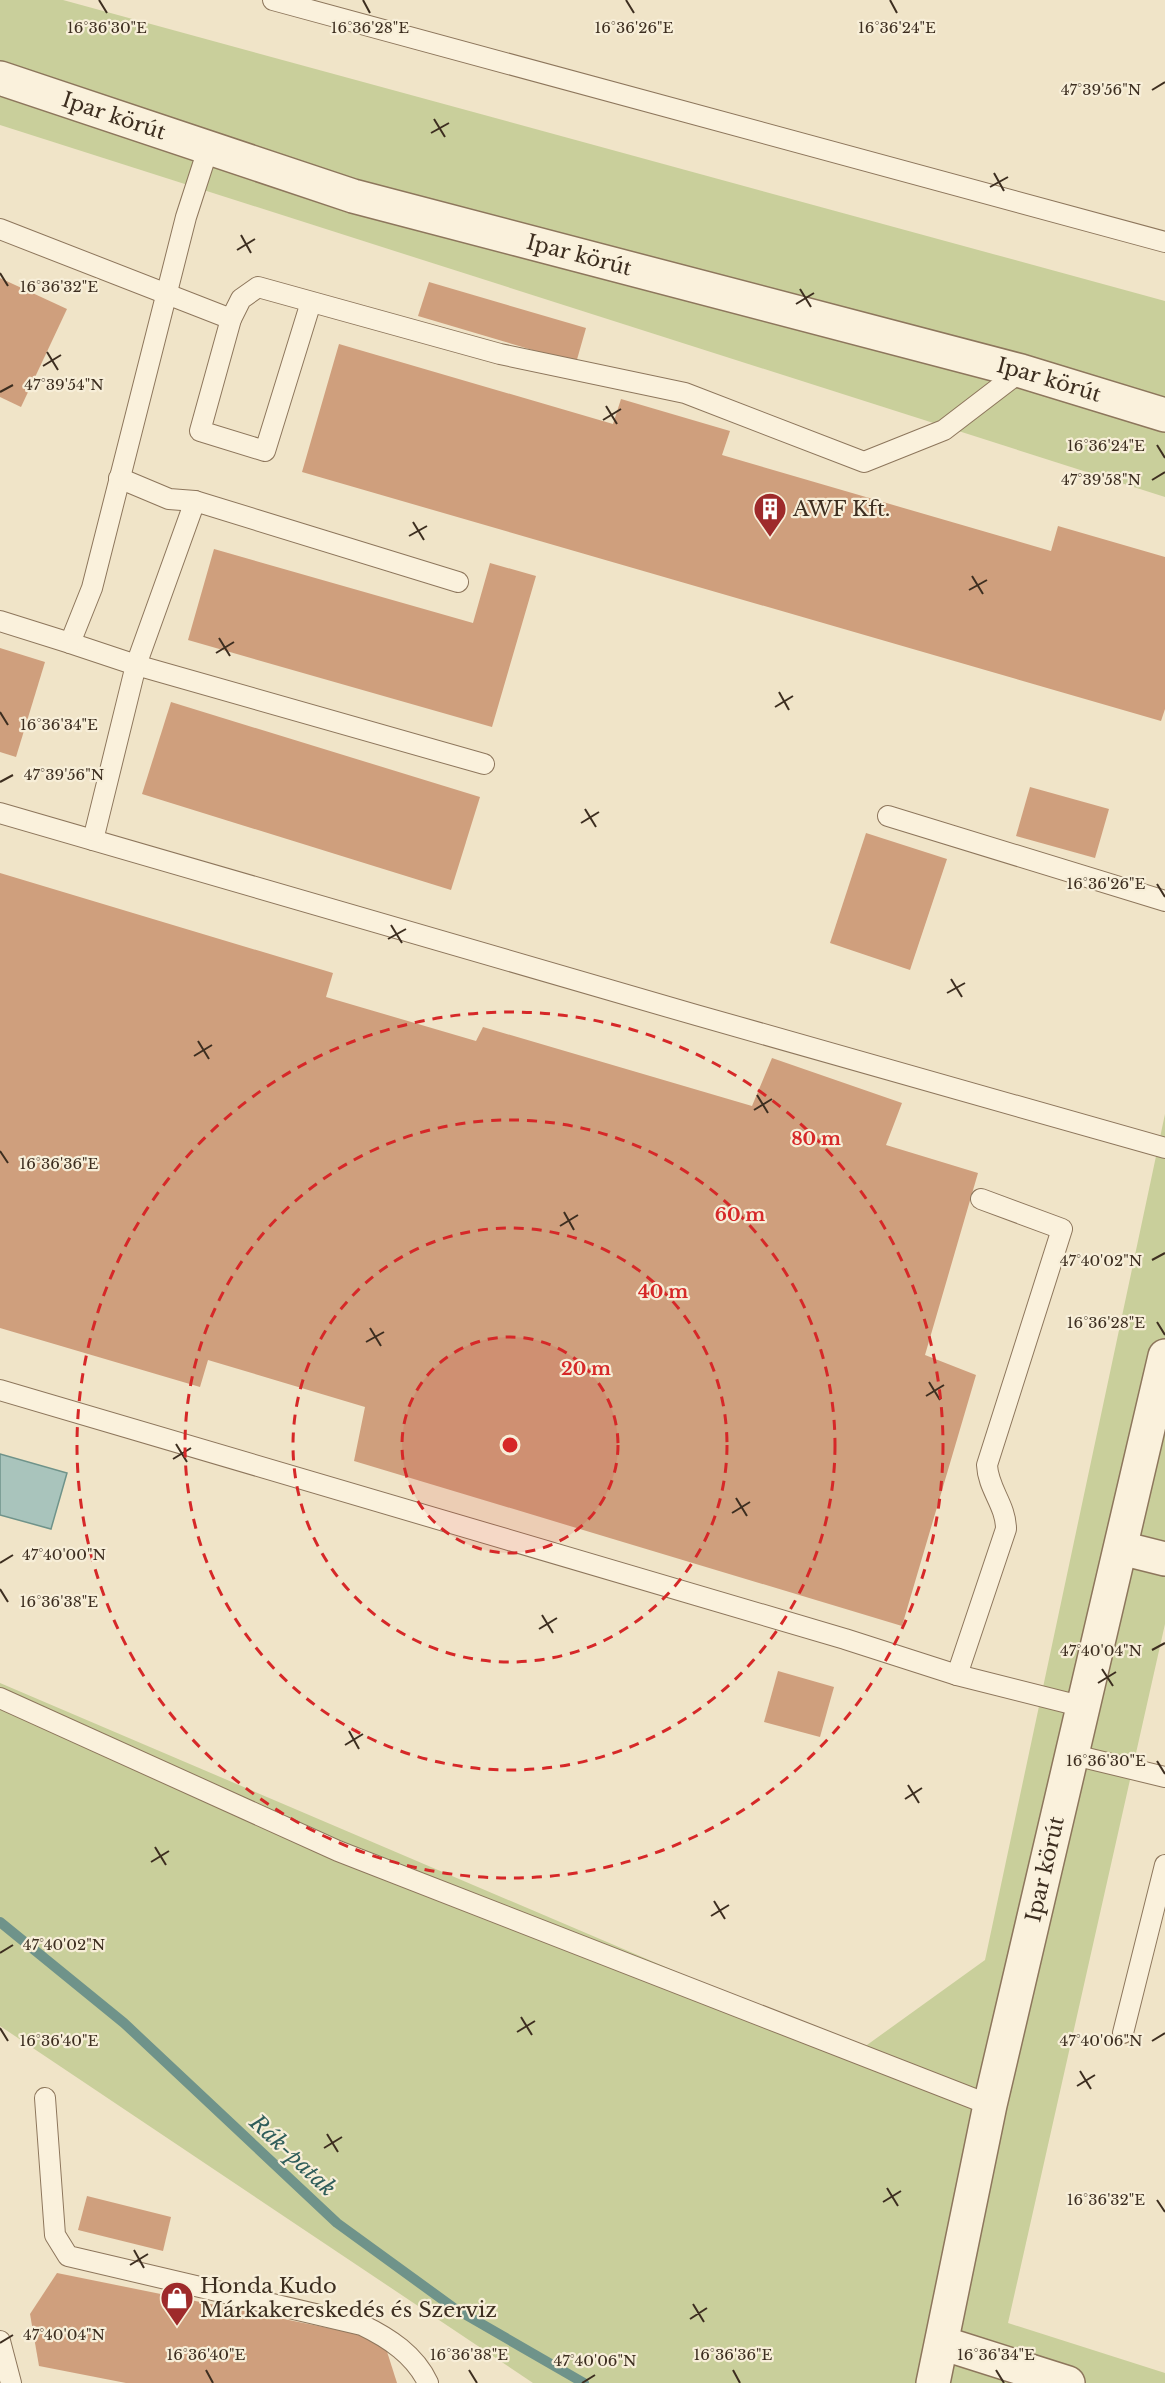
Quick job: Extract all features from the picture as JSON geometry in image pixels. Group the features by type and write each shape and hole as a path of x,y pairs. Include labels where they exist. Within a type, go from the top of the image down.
{"street":[{"name":"Ipar körút","path":"0,78 353,196 1021,371 1165,415"},
{"name":"Ipar körút","path":"933,2383 990,2105 1074,1755 1165,1356"},
{"path":"1121,1548 1165,1559"},
{"path":"942,2343 1068,2383"}],"lane":[{"path":"273,0 1165,242"},
{"path":"70,643 92,588 186,217 208,149"},
{"path":"0,229 231,319"},
{"path":"311,302 265,452 200,431 231,319 241,299 258,287 500,354 685,393 864,462 944,430 1021,371"},
{"path":"119,478 169,499 195,501 458,582"},
{"path":"93,840 136,665 195,501"},
{"path":"0,621 136,665 484,764"},
{"path":"0,813 1165,1148"},
{"path":"888,816 1165,901"},
{"path":"957,1675 1006,1529 1003,1507 991,1487 987,1465 1062,1229 981,1199"},
{"path":"0,1390 833,1635 957,1675 1084,1707"},
{"path":"0,1698 338,1851 990,2105"},
{"path":"1074,1755 1165,1777"},
{"path":"1123,2033 1165,1865"},
{"path":"45,2098 55,2235 68,2256 362,2325 385,2337 409,2356 429,2383"},
{"path":"0,2341 11,2383"}],"green space":[{"path":"0,0 63,0 1165,301 1165,497 0,125"},
{"path":"1165,1114 1165,1624 1008,2323 1165,2373 1165,2383 533,2383 0,2026 0,1683 860,2050 985,1960"}],"water":[{"path":"0,1454 67,1473 51,1529 0,1515"}],"building":[{"path":"0,278 67,309 21,407 0,397"},
{"path":"429,282 586,328 576,363 418,316"},
{"name":"AWF Kft.","path":"339,344 613,424 621,399 730,431 722,455 1051,551 1058,526 1165,557 1165,709 1161,721 302,472"},
{"path":"214,549 473,623 490,563 536,576 492,727 188,640"},
{"path":"0,648 45,662 16,757 0,752"},
{"path":"171,702 480,797 451,890 142,794"},
{"path":"1030,787 1109,809 1095,858 1016,836"},
{"path":"866,833 947,859 910,970 830,943"},
{"path":"0,873 333,973 326,997 476,1041 483,1027 752,1106 772,1058 902,1103 886,1145 978,1173 925,1355 976,1375 902,1626 354,1461 365,1407 208,1360 200,1387 0,1328"},
{"path":"778,1671 834,1687 820,1737 764,1722"},
{"path":"87,2196 171,2217 163,2251 78,2230"},
{"name":"Honda Kudo Márkakereskedés és Szerviz","path":"57,2273 383,2339 397,2383 126,2383 39,2366 30,2314"}],"waterway":[{"name":"Rák-patak","path":"0,1922 124,2023 337,2223 454,2308 584,2383"}],"place":[{"name":"AWF Kft.","path":"770,538"},
{"name":"Honda Kudo Márkakereskedés és Szerviz","path":"177,2327"}]}
